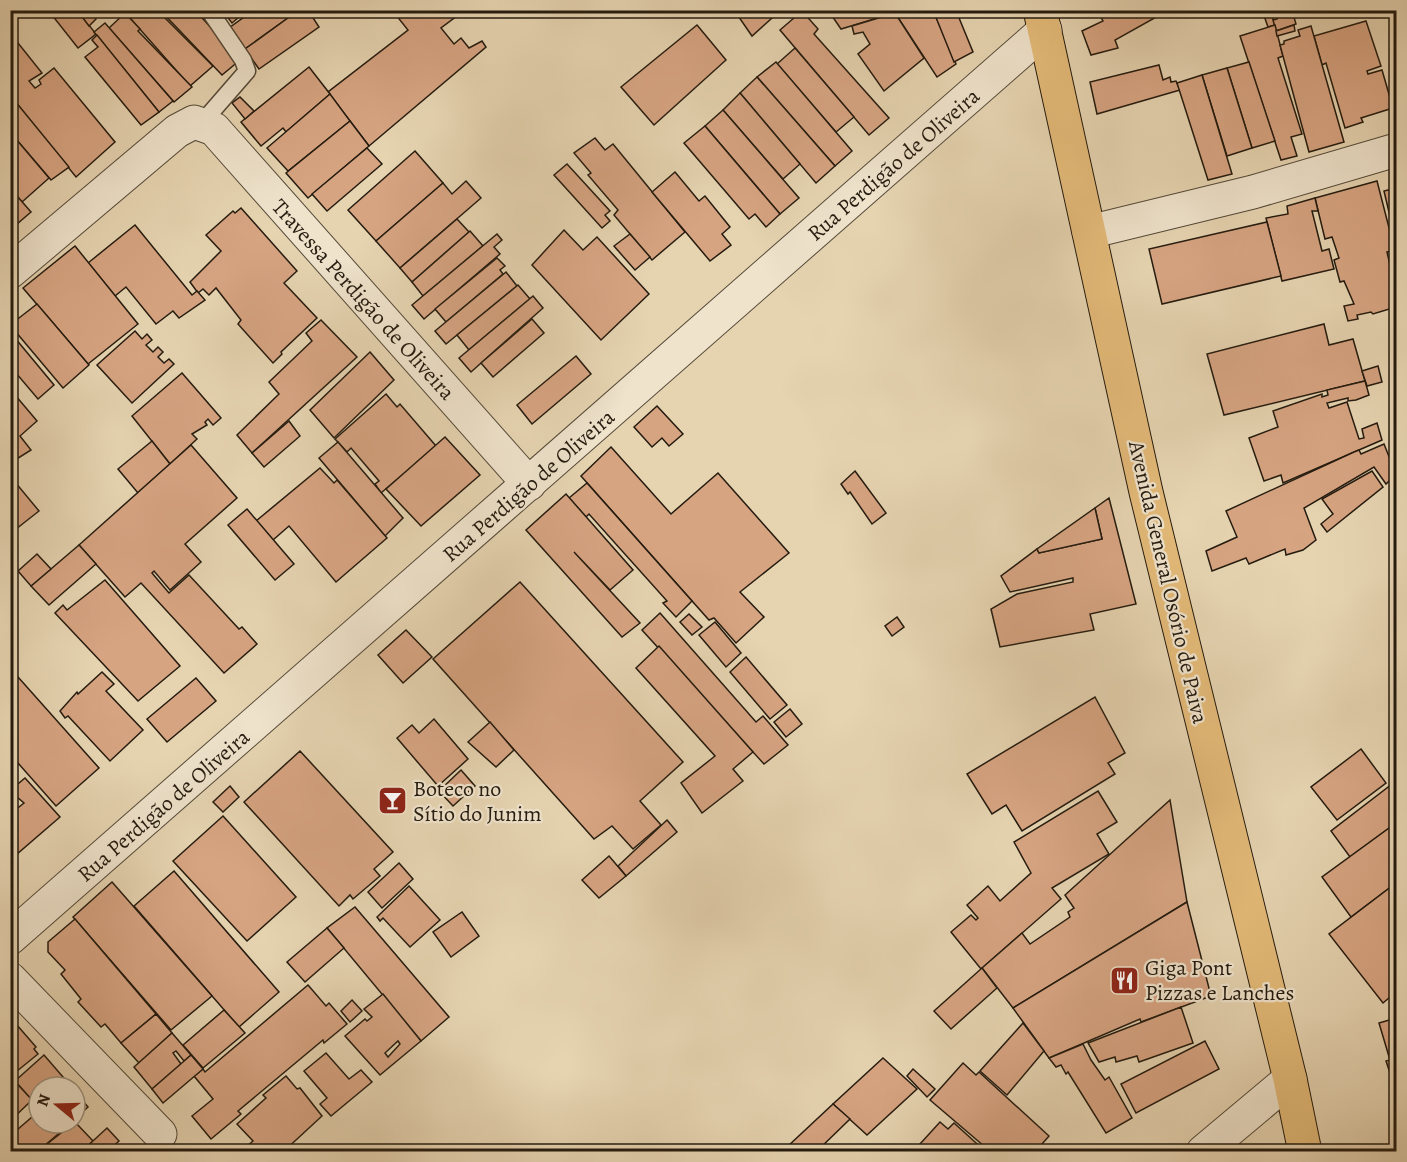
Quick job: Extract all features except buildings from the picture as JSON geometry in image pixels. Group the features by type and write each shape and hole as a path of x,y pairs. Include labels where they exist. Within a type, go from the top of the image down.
{"main road":[{"name":"Avenida General Osório de Paiva","path":"1042,20 1149,504 1290,1079 1305,1152"}],"street":[{"name":"Rua Perdigão de Oliveira","path":"10,938 529,484 1042,20"},
{"path":"10,272 177,131 197,123"},
{"name":"Travessa Perdigão de Oliveira","path":"197,123 214,129 529,484"},
{"path":"1089,232 1253,192 1396,150"},
{"path":"10,979 160,1134"},
{"path":"1203,1152 1290,1079"}],"lane":[{"path":"197,123 247,71 243,60 209,10"}],"place":[{"name":"Boteco no Sítio do Junim","path":"392,801"},
{"name":"Giga Pont Pizzas e Lanches","path":"1124,980"}]}
